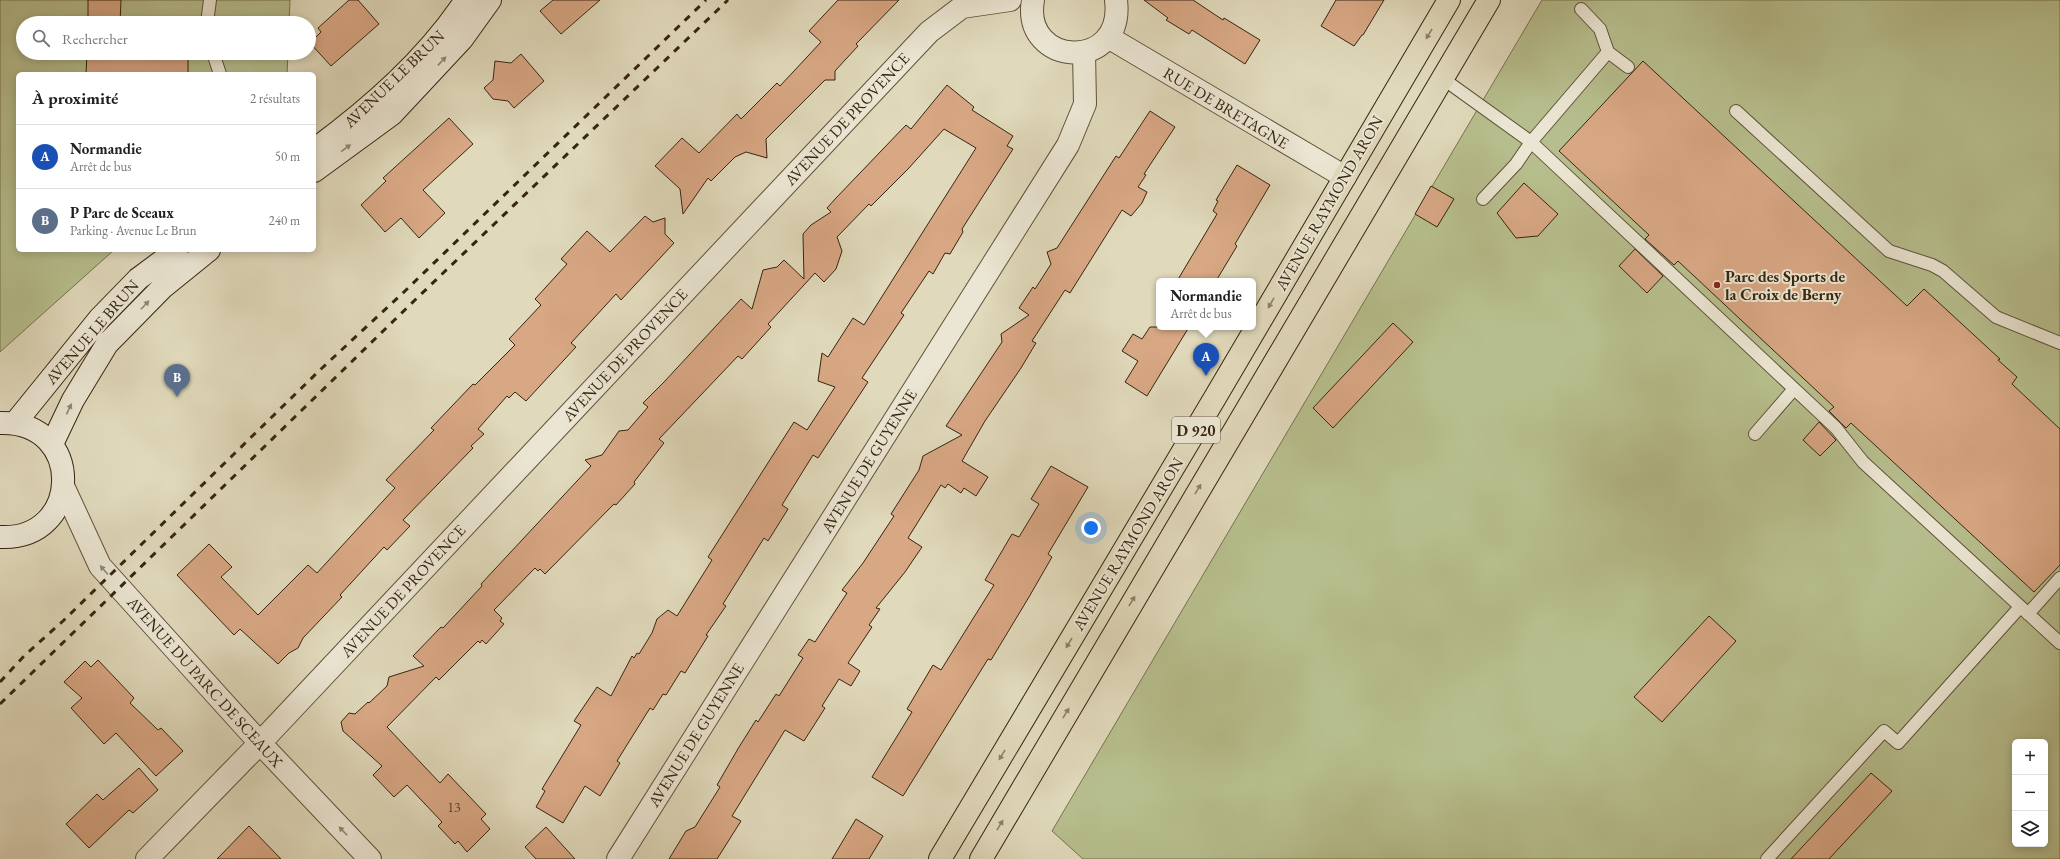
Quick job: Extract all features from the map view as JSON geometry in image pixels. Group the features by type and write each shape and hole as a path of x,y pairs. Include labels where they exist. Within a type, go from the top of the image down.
{"main road":[{"name":"AVENUE RAYMOND ARON","path":"1256,326 1449,0"},
{"name":"AVENUE RAYMOND ARON","path":"980,859 1489,0"},
{"name":"AVENUE RAYMOND ARON","path":"940,859 1253,330"}],"street":[{"name":"AVENUE LE BRUN","path":"316,149 355,120 402,76 448,27 466,0"},
{"name":"AVENUE LE BRUN","path":"316,170 392,114 462,39 490,0"},
{"name":"AVENUE DE PROVENCE","path":"147,859 260,743 929,32 962,7 1010,0"},
{"path":"1033,0 1033,22 1038,34 1047,44 1058,50 1071,54 1084,52 1097,47 1108,38 1115,25 1118,12 1116,0"},
{"name":"RUE DE BRETAGNE","path":"1108,38 1344,177"},
{"name":"AVENUE DE GUYENNE","path":"618,859 1068,146 1085,104 1084,52"},
{"name":"AVENUE LE BRUN","path":"7,423 100,318 138,279 174,252"},
{"name":"AVENUE LE BRUN","path":"52,444 73,400 106,344 162,288 206,252"},
{"path":"0,537 13,538 31,532 47,521 58,506 64,488 64,472 60,458 52,444 41,434 29,427 7,423"},
{"name":"AVENUE DU PARC DE SCEAUX","path":"64,488 100,566 260,743 370,859"}],"lane":[{"path":"208,16 210,0"},
{"path":"1581,9 1600,29 1608,52 1628,67"},
{"path":"1483,198 1516,164 1531,142 1608,52"},
{"path":"215,60 219,72"},
{"path":"1442,78 1531,142 1836,428 1863,462 2060,643"},
{"path":"1736,111 1889,251 1932,265 1954,280 1996,317 2060,343"},
{"path":"1755,434 1794,389"},
{"path":"1767,859 1884,731 1898,743 2024,610 2060,578"}],"green space":[{"path":"0,0 290,0 289,16 16,16 16,60 288,60 287,72 16,72 16,252 112,252 0,352"},
{"name":"Parc des Sports de la Croix de Berny","path":"1542,0 2060,0 2060,859 1083,859 1052,831"}],"building":[{"path":"88,0 121,0 120,16 88,16"},
{"path":"349,0 358,0 379,24 331,66 316,50 316,37 321,32 318,28"},
{"path":"553,0 600,0 561,34 540,11"},
{"path":"838,0 899,0 856,44 858,46 835,71 835,80 825,80 766,139 767,158 746,152 735,157 711,181 708,178 683,214 680,189 655,166 682,138 699,153 737,114 741,119 777,83 780,86 821,42 809,31"},
{"path":"1144,0 1193,0 1223,20 1224,18 1260,40 1245,64 1192,30 1189,34 1166,20 1168,18"},
{"path":"1336,0 1384,0 1363,35 1354,46 1321,26"},
{"path":"521,54 544,81 514,108 508,101 493,99 484,88 493,80 495,61 511,63"},
{"path":"87,60 188,60 188,72 86,72"},
{"path":"1643,61 1907,306 1924,289 2000,359 1998,360 2017,377 2012,384 2060,429 2060,565 2034,592 1851,423 1846,428 1829,411 1834,407 1678,261 1674,265 1645,239 1649,235 1559,151"},
{"path":"947,85 974,107 972,110 1013,136 1007,146 1013,149 962,229 963,232 950,254 945,253 933,274 929,271 901,313 904,315 862,378 868,382 818,458 813,455 782,505 788,509 768,541 764,538 723,604 726,606 706,635 708,636 685,673 681,671 666,695 663,694 653,710 650,708 617,761 620,763 600,796 585,786 563,823 536,807 545,791 542,789 581,725 574,721 597,687 611,696 632,656 634,658 637,653 639,654 652,633 657,619 668,610 677,616 712,560 708,557 794,422 807,430 835,387 818,381 822,353 828,357 853,318 864,325 976,148 944,129 908,169 871,206 869,204 837,237 842,251 836,269 824,282 815,273 768,324 771,327 742,359 738,356 659,439 664,443 634,482 635,484 616,505 614,504 545,574 540,569 538,571 535,568 494,610 502,618 500,621 504,624 486,644 482,640 480,643 478,641 439,680 436,677 387,727 440,783 448,774 486,814 481,819 490,829 467,852 458,841 455,844 438,826 442,822 407,785 394,797 373,775 382,766 343,731 341,722 349,713 355,714 368,702 369,703 387,686 389,677 424,666 413,656 441,627 443,628 482,586 481,584 591,466 585,460 602,455 619,431 628,430 648,407 643,403 741,299 752,309 763,270 777,267 784,260 804,279 803,234 811,225 831,212 827,208 836,198 906,125 911,129"},
{"path":"1150,111 1175,127 1144,174 1146,175 1138,187 1147,192 1142,203 1131,216 1122,210 1070,293 1065,290 1032,341 1036,343 1021,368 985,421 962,461 988,477 976,496 964,488 961,493 948,484 945,488 941,485 908,538 922,547 905,572 876,608 880,609 869,625 872,627 848,663 860,671 851,686 839,679 822,706 825,708 804,741 785,730 732,816 741,821 717,859 669,859 686,831 695,827 720,787 717,785 756,720 758,722 776,694 779,696 803,658 798,655 809,639 815,642 847,593 842,590 863,563 894,516 891,514 919,470 923,456 962,435 946,426 1002,342 1001,334 1029,315 1019,308 1033,287 1035,289 1051,264 1047,252 1057,248 1116,156 1119,158"},
{"path":"449,118 473,144 423,190 445,213 419,238 401,218 385,232 361,205 386,181 383,178"},
{"path":"1237,165 1270,185 1235,244 1237,246 1218,278 1179,278 1217,214 1213,211 1218,201 1216,200"},
{"path":"1524,183 1558,214 1538,236 1516,238 1497,213"},
{"path":"1431,186 1454,199 1437,227 1415,214"},
{"path":"645,216 653,222 665,218 665,234 674,243 621,300 616,294 571,343 576,347 526,401 515,392 509,398 507,396 478,429 484,434 471,446 473,448 403,520 410,526 387,550 384,547 340,595 342,597 303,638 298,648 289,653 278,664 240,629 234,635 177,575 209,544 232,567 221,577 258,615 308,565 317,573 395,488 386,480 434,430 431,428 473,384 475,385 515,345 509,339 541,305 535,299 567,264 561,259 587,231 610,252"},
{"path":"1635,249 1663,276 1647,293 1619,266"},
{"path":"1393,323 1413,342 1333,428 1313,408"},
{"path":"1150,327 1156,327 1156,330 1187,330 1147,396 1125,382 1138,361 1122,351 1133,334 1142,339"},
{"path":"1819,422 1836,440 1820,456 1803,440"},
{"path":"1051,466 1088,487 1048,554 1052,557 1029,597 991,660 988,659 903,796 872,777 912,712 907,709 933,665 941,670 994,585 985,580 1012,534 1019,537 1039,504 1031,499"},
{"path":"1709,616 1736,641 1662,722 1634,697"},
{"path":"98,660 134,698 130,703 158,730 161,728 183,751 156,776 116,733 104,744 71,708 82,698 64,682 85,661 91,667"},
{"path":"139,768 158,790 133,813 129,810 89,848 66,824 97,794 103,800"},
{"path":"1871,773 1892,791 1829,859 1791,859"},
{"path":"856,819 883,836 869,859 832,859"},
{"path":"249,826 281,859 217,859"},
{"path":"546,827 575,859 536,859 525,847"}],"railway":[{"path":"0,682 25,655 63,621 321,369 405,291 706,0"},
{"path":"0,704 415,300 728,0"}],"place":[{"name":"Parc des Sports de la Croix de Berny","path":"1717,285"},
{"name":"Normandie","path":"1206,376"},
{"name":"P Parc de Sceaux","path":"177,397"}]}
